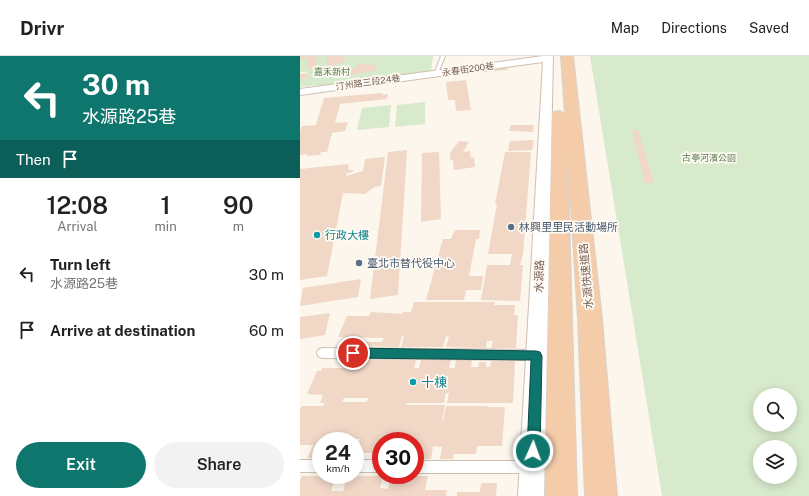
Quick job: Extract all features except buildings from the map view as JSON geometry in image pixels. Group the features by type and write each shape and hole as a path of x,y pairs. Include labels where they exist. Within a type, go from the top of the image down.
{"highway":[{"path":"555,61 560,105 561,496"},
{"name":"水源快速道路","path":"555,61 590,319 601,496"}],"street":[{"name":"永春街200巷","path":"436,73 555,61"},
{"name":"水源路","path":"531,496 536,356 555,61"},
{"name":"汀州路三段24巷","path":"300,92 436,73"}],"lane":[{"path":"436,73 443,56"},
{"path":"322,353 536,356"},
{"path":"300,466 312,466"},
{"path":"424,466 533,467"}],"green space":[{"name":"嘉禾新村","path":"300,56 433,56 431,72 317,87 316,85 300,87 300,79 309,78 310,76 306,76 307,72 300,72"},
{"name":"古亭河濱公園","path":"590,56 809,56 809,496 662,496"},
{"path":"425,102 425,124 395,127 397,105"},
{"path":"391,105 389,127 357,130 362,108"}],"place":[{"name":"林興里里民活動場所","path":"511,227"},
{"name":"行政大樓","path":"317,235"},
{"name":"臺北市替代役中心","path":"359,263"},
{"name":"十棟","path":"413,382"}],"route":[{"path":"353,353 536,356 533,451"}]}
